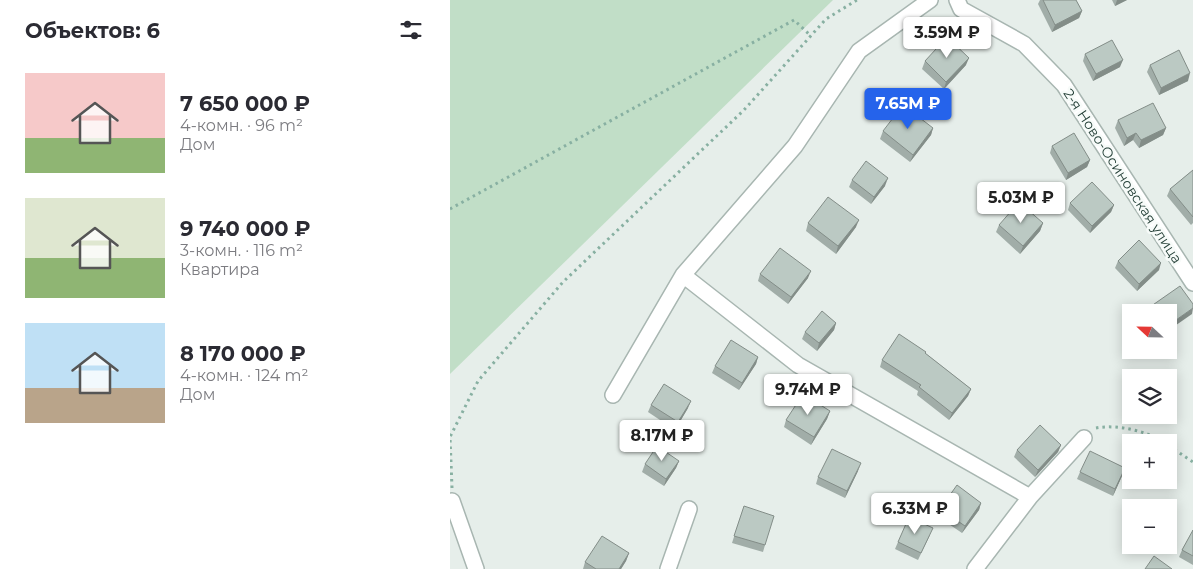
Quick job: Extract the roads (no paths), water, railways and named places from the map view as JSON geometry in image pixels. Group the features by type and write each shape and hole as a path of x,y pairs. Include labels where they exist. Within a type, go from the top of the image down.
{"street":[{"path":"613,395 683,276 796,146 859,52 930,0"},
{"name":"2-я Ново-Осиновская улица","path":"957,0 961,9 1024,44 1064,85 1193,283"},
{"path":"683,276 798,365 1030,497"},
{"path":"975,569 1030,497 1084,438"},
{"path":"451,502 476,569"},
{"path":"668,569 690,509"}]}
